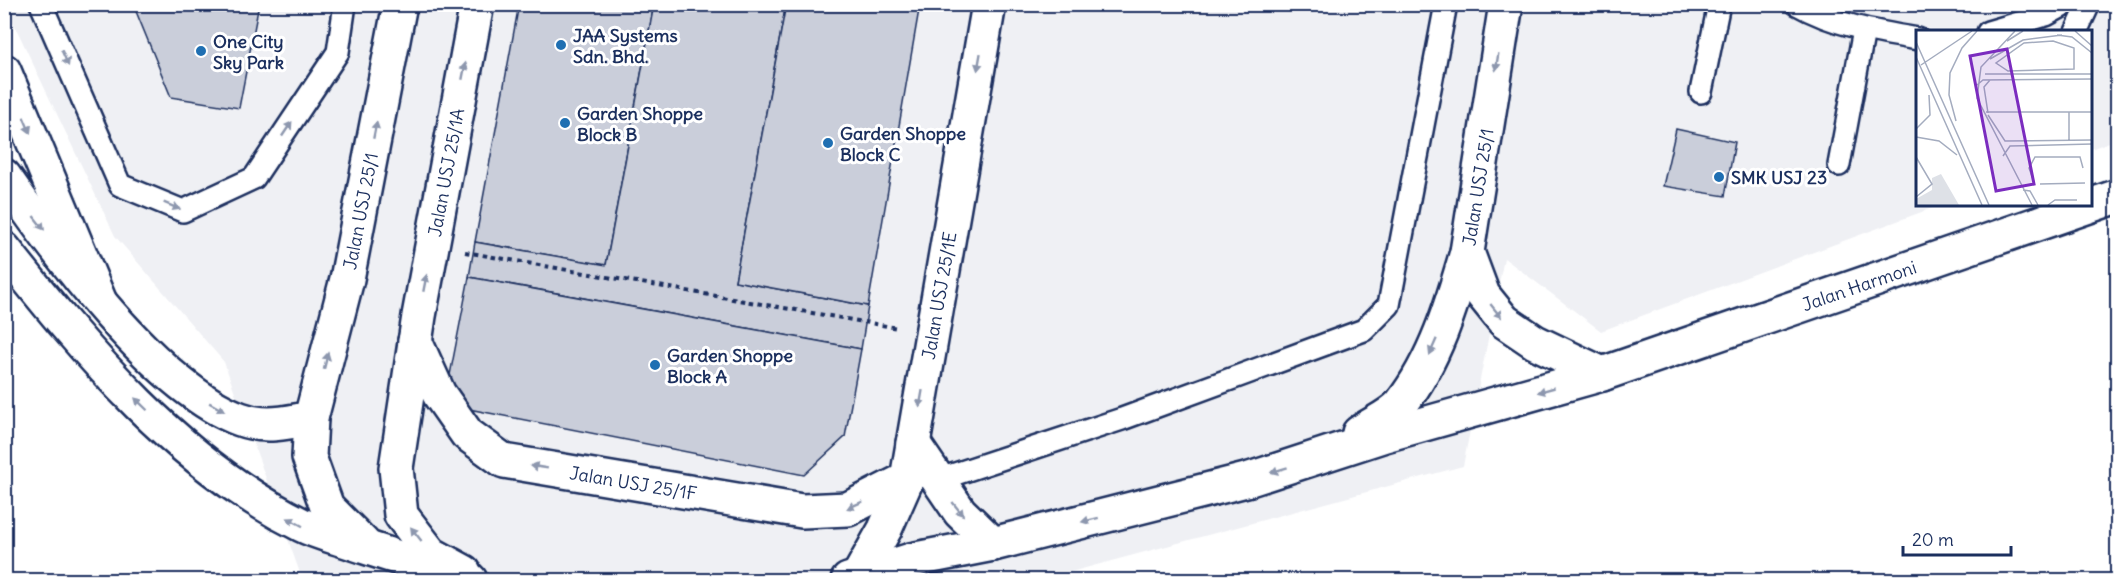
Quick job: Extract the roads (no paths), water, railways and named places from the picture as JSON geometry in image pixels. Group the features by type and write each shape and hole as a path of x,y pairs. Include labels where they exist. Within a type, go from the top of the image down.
{"main road":[{"name":"Jalan USJ 25/1","path":"369,548 327,507 309,457 311,418 347,279 400,4"},
{"name":"Jalan USJ 25/1A","path":"477,4 431,246 396,468 401,515 431,554 479,580"},
{"name":"Jalan USJ 25/1E","path":"853,579 885,529 922,480 913,443 989,4"},
{"name":"Jalan USJ 25/1","path":"1506,4 1467,252 1483,296 1504,321 1535,342 1602,374"},
{"path":"4,71 100,302"},
{"path":"4,176 100,302 158,364 210,403 241,420 274,426 311,418"},
{"name":"Jalan Harmoni","path":"2092,202 2118,196"},
{"name":"Jalan Harmoni","path":"1324,455 1385,435 1602,374 2051,211 2073,206"},
{"path":"4,249 62,322 188,450 254,499 304,526 470,580"},
{"path":"853,579 911,560 993,544 1182,497 1324,455 1400,406 1429,356 1443,325 1467,252"},
{"name":"Jalan USJ 25/1F","path":"415,341 439,394 467,434 504,461 802,512 848,509 922,480"},
{"path":"922,480 993,544"}],"lane":[{"path":"41,4 120,185 183,211 254,178 338,52 345,4"},
{"path":"922,480 1122,419 1364,330 1389,305 1446,4"},
{"path":"1701,92 1719,4"},
{"path":"1797,4 1815,15 1864,30 1916,39"},
{"path":"1995,30 2046,15 2066,4"},
{"path":"2077,30 2089,4"},
{"path":"1839,165 1864,30"}],"place":[{"name":"JAA Systems Sdn. Bhd.","path":"561,45"},
{"name":"One City Sky Park","path":"201,51"},
{"name":"Garden Shoppe Block B","path":"565,123"},
{"name":"Garden Shoppe Block C","path":"828,143"},
{"name":"SMK USJ 23","path":"1719,177"},
{"name":"Garden Shoppe Block A","path":"655,365"}]}
